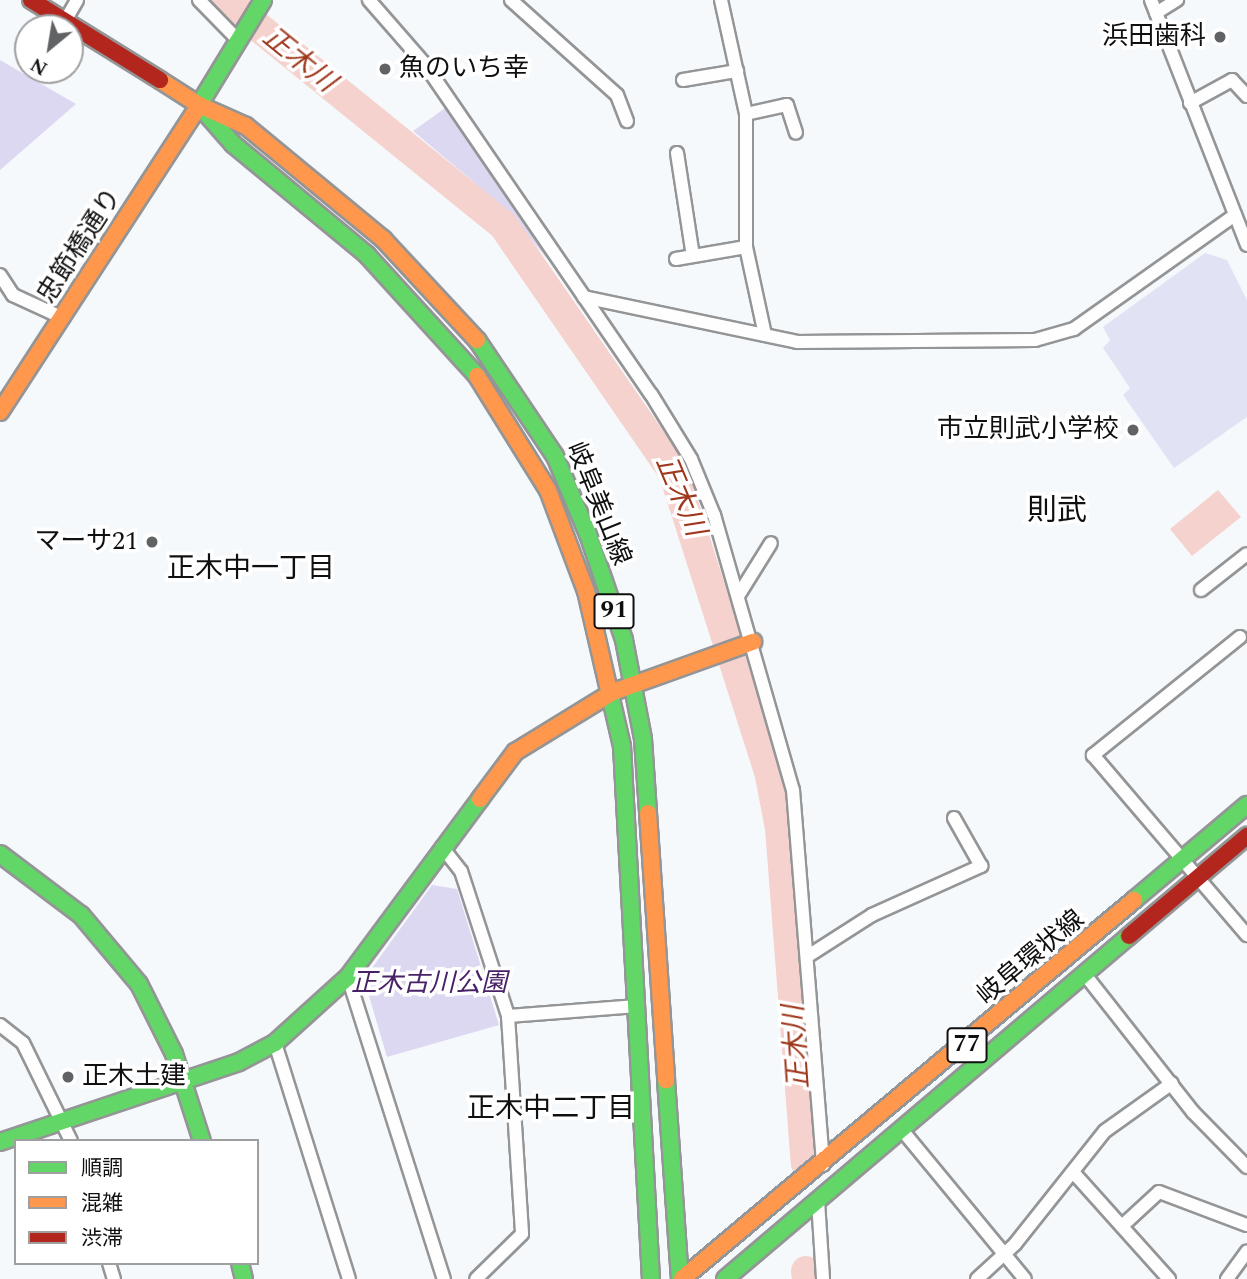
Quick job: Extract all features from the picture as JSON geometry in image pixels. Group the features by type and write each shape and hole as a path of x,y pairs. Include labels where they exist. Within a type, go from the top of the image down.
{"main road":[{"path":"31,0 54,14"},
{"path":"84,33 199,105 259,4"},
{"name":"忠節橋通り","path":"0,412 199,105"},
{"name":"岐阜美山線","path":"199,105 246,126 383,239 470,330 516,389 555,456 588,534 632,684 643,739 681,1279"},
{"name":"岐阜美山線","path":"199,105 233,144 367,255 446,335 499,406 548,490 586,591 613,692 638,1006 652,1279"},
{"path":"0,1142 64,1118 184,1081 275,1043 348,977 515,752 613,692 749,644"},
{"name":"岐阜環状線","path":"681,1279 823,1166 1247,805"},
{"name":"岐阜環状線","path":"725,1279 1086,976 1247,836"},
{"path":"0,854 50,888 109,945 139,984 184,1081 201,1139"}],"street":[{"path":"199,0 240,37"},
{"path":"369,0 424,62 691,458 738,596 749,644 793,790 823,1166"},
{"path":"511,0 617,95 627,121"},
{"path":"721,0 746,114 746,247 765,335"},
{"path":"1151,0 1247,245"},
{"path":"1156,13 1177,0"},
{"path":"683,80 737,71"},
{"path":"1190,103 1232,80 1247,96"},
{"path":"746,114 787,105 796,133"},
{"path":"677,153 693,256"},
{"path":"584,297 816,343 1035,340 1074,329 1235,215"},
{"path":"676,260 746,247"},
{"path":"0,275 13,295 63,318"},
{"path":"738,596 771,543"},
{"path":"1201,590 1247,554"},
{"path":"1240,637 1093,755 1180,863 1247,935"},
{"path":"808,956 872,915 981,866 954,818"},
{"path":"442,847 461,871 508,1016 522,1234 477,1279"},
{"path":"1086,976 1172,1083 1247,1167"},
{"path":"348,977 444,1279"},
{"path":"508,1016 638,1006"},
{"path":"0,1025 23,1043 64,1118 70,1139"},
{"path":"275,1043 349,1279"},
{"path":"977,1279 1004,1255 1105,1131 1172,1083"},
{"path":"902,1130 1025,1279"},
{"path":"1073,1171 1169,1279"},
{"path":"1122,1226 1159,1192 1247,1225"},
{"path":"818,1201 823,1279"},
{"path":"1227,1279 1247,1251"}],"green space":[{"path":"0,60 14,68 14,84 41,84 76,104 0,170"},
{"path":"448,106 554,257 548,260 507,210 413,131"},
{"name":"正木古川公園","path":"432,885 457,889 499,1025 387,1057 364,979"}],"shaded area":[{"path":"1205,253 1227,260 1247,300 1247,417 1174,468 1123,395 1130,388 1103,348 1110,340 1103,327"},
{"path":"1218,490 1241,517 1192,556 1170,529"}],"waterway":[{"name":"正木川","path":"225,0 503,225 673,471 769,771 780,828 806,1163"},
{"name":"正木川","path":"806,1271 807,1279"}],"traffic: fast":[{"path":"199,105 263,0"},
{"path":"204,111 233,144 367,255 477,376"},
{"path":"477,340 555,456 588,534 624,640 643,739 648,813"},
{"path":"608,686 622,746 651,1279"},
{"path":"0,1142 239,1062 275,1043 348,977 480,799"},
{"path":"1134,900 1247,805"},
{"path":"0,854 81,915 139,984 174,1054 201,1139"},
{"path":"725,1279 1129,936"},
{"path":"666,1080 680,1279"},
{"path":"240,1265 244,1279"}],"traffic: slow":[{"path":"0,412 199,105 160,80"},
{"path":"199,105 246,126 383,239 477,340"},
{"path":"477,376 548,490 586,591 608,686"},
{"path":"480,799 515,752 613,692 753,642"},
{"path":"648,813 666,1080"},
{"path":"682,1279 1134,900"}],"traffic: jam":[{"path":"31,0 160,80"},
{"path":"1129,936 1247,836"}],"place":[{"name":"浜田歯科","path":"1220,37"},
{"name":"魚のいち幸","path":"385,69"},
{"name":"市立則武小学校","path":"1133,430"},
{"name":"マーサ21","path":"152,542"},
{"name":"正木土建","path":"68,1077"}],"district":[{"name":"則武","path":"1057,511"},
{"name":"正木中一丁目","path":"251,569"},
{"name":"正木中二丁目","path":"551,1109"}]}
